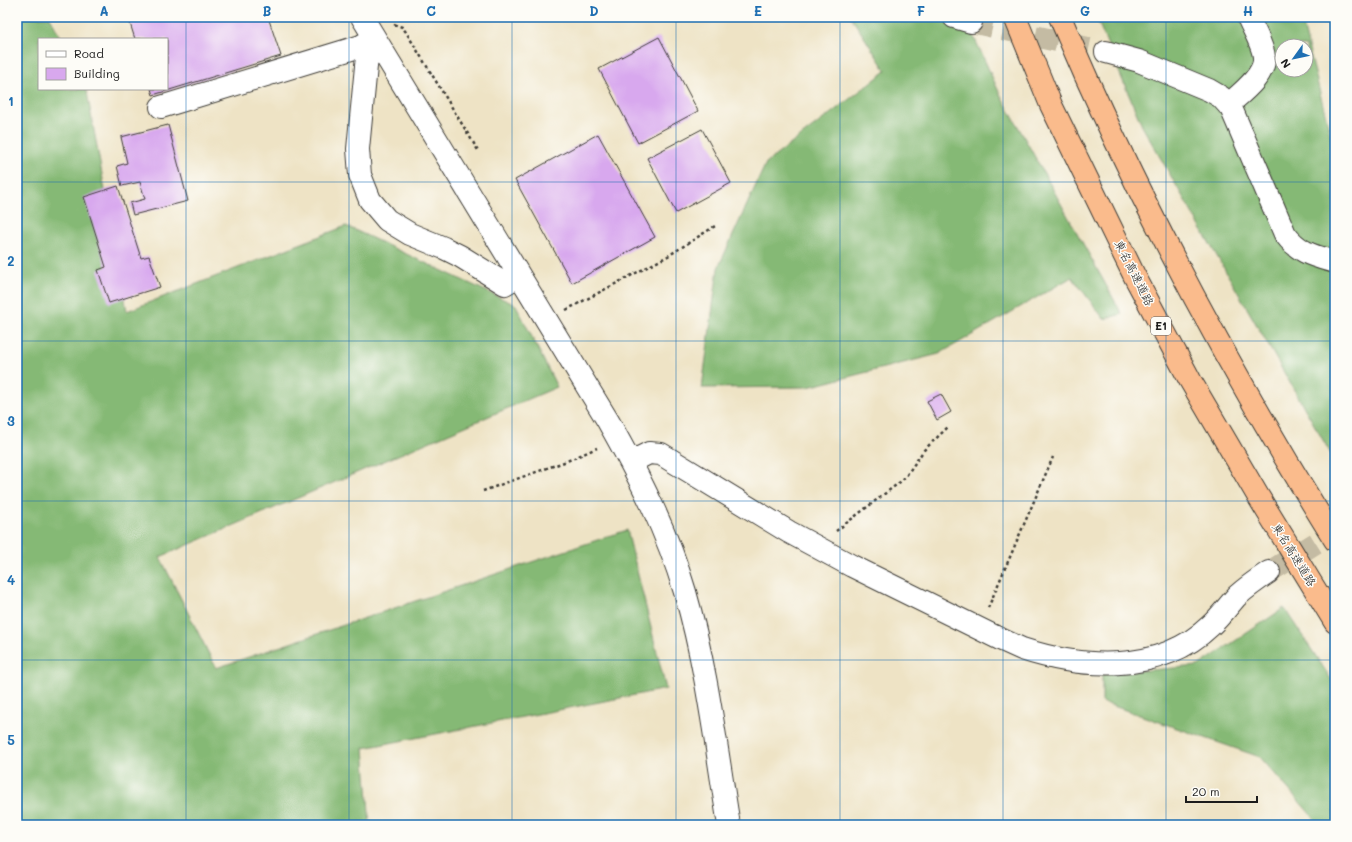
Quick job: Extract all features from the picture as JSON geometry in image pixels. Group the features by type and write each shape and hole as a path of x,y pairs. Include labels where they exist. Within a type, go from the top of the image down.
{"highway":[{"name":"東名高速道路","path":"1014,17 1051,105 1139,284 1190,380 1254,490 1335,622"},
{"path":"1060,17 1090,89 1174,258 1233,369 1295,476 1335,540"}],"street":[{"path":"1228,105 1255,80 1262,70 1264,58 1248,17"},
{"path":"161,107 367,33"},
{"path":"367,33 547,321 617,437 652,504 670,547 685,592 697,637 729,825"},
{"path":"367,33 367,56 358,148 360,175 370,200 387,220 410,234 460,256 505,284 519,275"},
{"path":"1106,52 1139,61 1209,90 1221,97 1231,108 1285,234 1291,242 1308,254 1335,262"},
{"path":"631,462 649,453 661,454 820,549 877,579 1022,649 1057,659 1093,664 1117,663 1160,656 1195,638 1210,626 1237,596 1252,583 1269,572"}],"path":[{"path":"367,33 385,24 397,24 402,27 479,152"},
{"path":"547,321 668,256 715,226"},
{"path":"820,549 826,538 900,482 924,450 948,427"},
{"path":"483,490 567,461 617,437"},
{"path":"979,629 1053,458"}],"green space":[{"path":"17,17 50,17 60,38 38,38 38,90 86,90 127,311 346,226 516,305 557,387 160,557 216,668 627,530 666,689 364,748 370,825 17,825"},
{"path":"851,17 965,17 999,92 1122,314 1104,319 1072,277 939,354 808,387 702,388 718,268 766,163 886,71"},
{"path":"1096,17 1301,17 1306,38 1274,38 1274,78 1314,78 1314,69 1335,153 1335,461 1142,126"},
{"path":"1284,608 1335,685 1335,825 1320,825 1260,757 1102,702 1102,674 1198,666"}],"building":[{"path":"128,17 268,17 281,56 153,95 151,90 168,90 168,38 135,38"},
{"path":"659,37 698,111 638,143 599,69"},
{"path":"168,125 188,201 133,215 130,203 145,199 140,182 122,186 117,166 127,163 121,137"},
{"path":"702,129 731,183 676,213 647,158"},
{"path":"598,134 655,237 572,283 515,180"},
{"path":"118,186 141,258 149,256 160,287 109,303 98,270 106,267 84,197"},
{"path":"941,394 951,412 937,420 927,401"}],"tunnel":[{"path":"971,22 1106,52"},
{"path":"1269,572 1335,531"}]}
